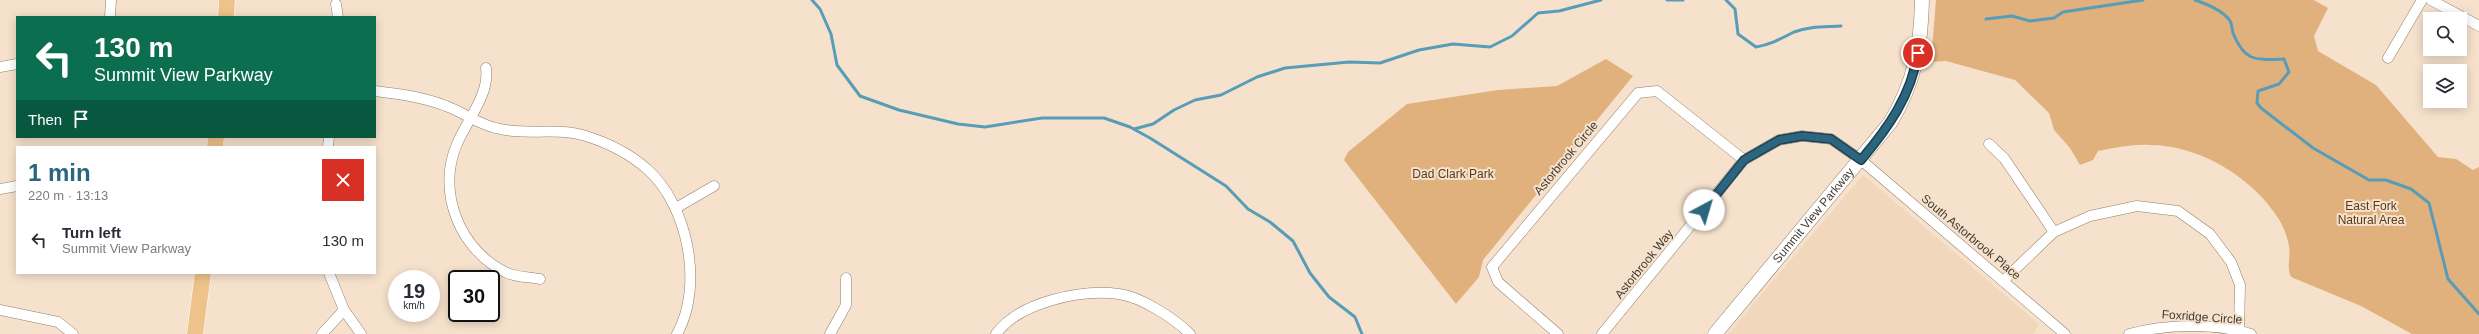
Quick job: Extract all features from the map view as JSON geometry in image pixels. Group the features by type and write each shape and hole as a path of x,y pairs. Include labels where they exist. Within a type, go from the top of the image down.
{"main road":[{"path":"226,16 227,0"},
{"path":"195,334 203,274"}],"street":[{"path":"110,16 111,0"},
{"name":"Summit View Parkway","path":"1714,334 1861,160 1890,123 1909,88 1915,68 1920,37 1922,0"},
{"path":"2388,58 2422,0"},
{"path":"2431,0 2479,26"},
{"path":"336,4 338,16"},
{"path":"0,67 16,64"},
{"path":"486,68 484,89 456,145 449,170 449,192 456,218 470,244 486,260 508,274 540,279"},
{"name":"Astorbrook Circle","path":"1558,334 1498,282 1492,267 1638,93 1657,90 1744,160"},
{"path":"376,91 414,96 447,106 470,117 504,130 572,133 610,145 648,170 667,192 676,208 690,257 691,281 689,307 682,333"},
{"name":"Astorbrook Way","path":"1602,334 1744,160 1779,140 1802,136 1831,139 1861,160"},
{"path":"1989,144 2004,158 2054,232"},
{"name":"South Astorbrook Place","path":"1861,160 2065,334"},
{"path":"0,189 16,186"},
{"path":"676,208 714,186"},
{"path":"2003,281 2054,232 2090,216 2137,206 2178,211 2210,234 2231,262 2240,285 2239,330"},
{"path":"329,274 344,310 361,334"},
{"path":"830,334 846,305 846,278"},
{"path":"996,334 1017,313 1045,302 1083,295 1119,294 1158,310 1178,322 1190,334"},
{"path":"0,310 58,322 73,334"},
{"path":"322,334 344,310"},
{"name":"Foxridge Circle","path":"2129,334 2154,327 2172,326 2239,330 2251,334"}],"shaded area":[{"path":"1863,175 2039,324 2033,334 1728,334"}],"green space":[{"name":"East Fork Natural Area","path":"1936,0 2314,0 2328,8 2314,36 2318,51 2376,85 2438,157 2456,159 2473,170 2479,167 2479,334 2412,334 2361,306 2291,277 2289,270 2288,243 2278,218 2254,189 2223,166 2205,157 2169,146 2137,145 2098,151 2093,160 2080,165 2070,148 2054,130 2049,113 2015,80 1946,61 1931,62"},
{"name":"Dad Clark Park","path":"1606,59 1633,76 1483,260 1479,277 1456,304 1344,160 1348,152 1407,104 1498,90 1557,86"}],"waterway":[{"path":"812,0 820,9 831,34 837,65 860,96 899,110 958,124 985,127 1042,118 1104,118 1130,127 1150,138 1226,186 1248,209 1270,222 1293,241 1310,273 1329,297 1355,317 1362,334"},
{"path":"1134,129 1153,124 1174,110 1195,100 1221,95 1257,77 1285,68 1349,62 1380,63 1419,50 1453,44 1490,47 1512,36 1538,13 1559,11 1601,0"},
{"path":"1667,0 1683,0"},
{"path":"1726,0 1735,9 1738,34 1756,47 1771,43 1800,30 1817,27 1841,26"},
{"path":"1986,19 2012,16 2030,21 2054,18 2063,12 2143,0"},
{"path":"2195,0 2214,8 2227,17 2231,22 2233,33 2237,42 2247,54 2258,59 2284,59 2289,72 2279,84 2258,91 2257,103 2261,108 2313,148 2369,180 2386,180 2411,189 2429,203 2448,279 2479,314"}],"route":[{"path":"1704,210 1744,160 1779,140 1802,136 1831,139 1861,160 1877,141 1900,106 1909,88 1918,53"}]}
